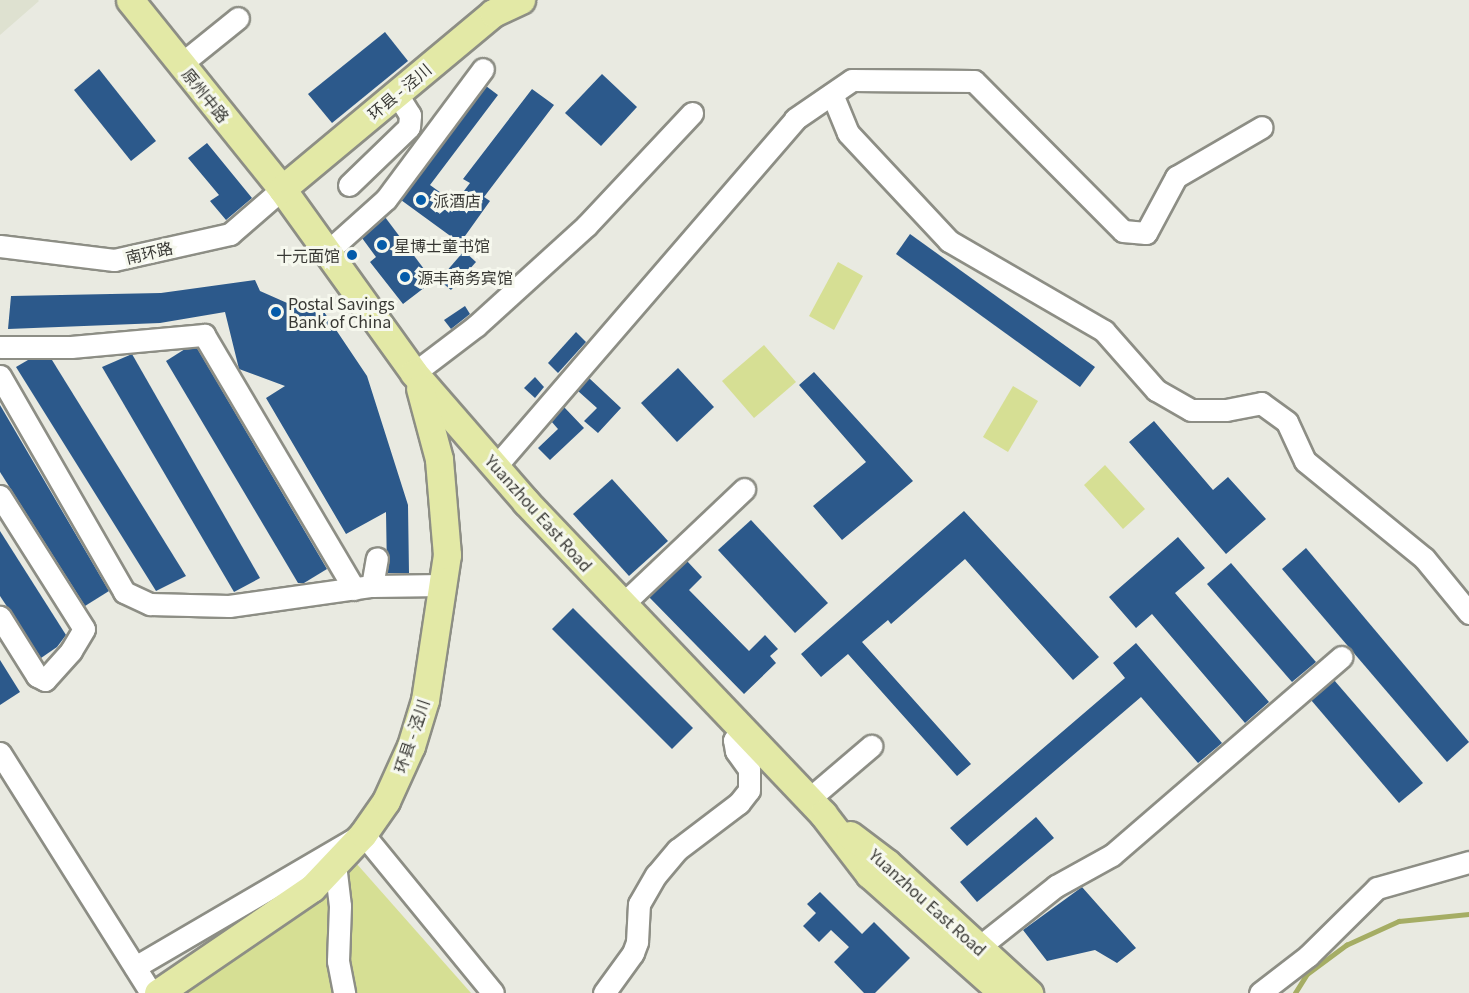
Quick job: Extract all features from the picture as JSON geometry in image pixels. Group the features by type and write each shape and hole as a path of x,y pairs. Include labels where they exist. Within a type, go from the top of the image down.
{"main road":[{"name":"原州中路","path":"130,0 282,189"},
{"name":"环县 - 泾川","path":"282,189 493,13 521,0"},
{"name":"Yuanzhou East Road","path":"282,189 414,373 496,466 623,604 816,806 869,874 1003,993"},
{"name":"环县 - 泾川","path":"162,989 285,908 335,864 363,834 386,801 411,746 425,700 443,585 446,504 431,420 414,373"},
{"name":"Yuanzhou East Road","path":"816,806 887,863 1029,993"}],"street":[{"path":"181,64 238,18"},
{"path":"327,252 386,199 483,69"},
{"path":"496,466 795,119 852,81 974,81 1123,231 1146,233 1176,177 1262,127"},
{"path":"349,185 409,127 410,115 396,93"},
{"path":"832,94 848,133 949,241 1104,331 1156,390 1191,410 1226,410 1261,403 1270,409 1287,422 1305,461 1424,558 1469,614"},
{"path":"414,373 476,326 586,226 692,113"},
{"name":"南环路","path":"0,246 114,260 230,234 282,189"},
{"path":"0,347 71,347 204,335 363,588"},
{"path":"0,376 124,592 150,604 229,606 363,588 443,585"},
{"path":"623,604 744,489"},
{"path":"0,496 84,629 71,651 45,680 38,676 0,617"},
{"path":"363,588 377,558"},
{"path":"979,947 1056,886 1112,855 1341,657"},
{"path":"604,993 633,953 637,942 639,904 656,874 677,850 739,804 749,790 749,769 736,751 734,740 742,728"},
{"path":"816,806 871,746"},
{"path":"0,753 135,967 162,989"},
{"path":"135,967 363,834 493,993"},
{"path":"1260,993 1308,956 1377,888 1469,862"},
{"path":"335,864 340,906 338,961 344,993"}],"shaded area":[{"path":"0,0 38,0 39,1 0,35"}],"green space":[{"path":"838,262 863,276 834,330 809,316"},
{"path":"764,345 796,382 754,418 722,381"},
{"path":"1013,386 1038,401 1008,452 983,437"},
{"path":"1105,465 1145,509 1123,529 1084,485"},
{"path":"356,863 471,993 179,993"}],"building":[{"path":"385,32 408,61 332,123 308,94"},
{"path":"99,69 156,141 131,161 74,90"},
{"path":"602,74 637,107 601,146 565,113"},
{"path":"486,86 498,95 430,185 455,203 470,183 463,179 532,89 554,105 484,197 490,201 460,243 401,200"},
{"path":"207,143 252,198 226,220 210,201 219,195 188,158"},
{"path":"385,217 433,281 403,304 370,262 376,257 362,238"},
{"path":"910,234 1095,367 1080,387 896,254"},
{"path":"464,251 476,262 451,290 439,280"},
{"path":"255,280 260,291 303,310 316,300 367,376 408,505 409,573 387,573 386,512 346,534 266,398 285,386 239,369 225,312 160,323 8,329 11,296 161,293"},
{"path":"465,306 470,314 451,329 444,320"},
{"path":"576,332 586,342 558,373 548,363"},
{"path":"197,348 327,569 304,583 298,583 166,361 185,349"},
{"path":"132,354 260,578 234,592 102,367"},
{"path":"28,360 52,360 186,576 156,591 16,367"},
{"path":"678,368 714,407 677,442 641,403"},
{"path":"814,372 913,481 842,540 813,506 866,462 799,385"},
{"path":"535,377 544,387 535,398 524,388"},
{"path":"589,378 621,408 598,433 584,421 597,408 578,391"},
{"path":"0,405 109,591 85,606 0,472"},
{"path":"564,407 584,428 550,460 538,448 558,429 551,421"},
{"path":"1154,421 1213,490 1228,477 1266,519 1226,554 1129,442"},
{"path":"612,479 668,541 629,576 573,514"},
{"path":"964,511 1099,657 1073,680 965,559 891,624 888,620 862,642 971,764 957,776 848,654 821,677 801,654"},
{"path":"751,520 828,603 795,633 718,550"},
{"path":"0,531 66,635 57,647 41,658 0,596"},
{"path":"1178,537 1205,568 1175,593 1269,702 1245,723 1152,614 1136,628 1109,597"},
{"path":"1306,548 1469,742 1447,762 1282,569"},
{"path":"687,561 702,577 689,590 749,651 765,635 778,649 770,656 776,663 744,694 649,597"},
{"path":"1231,563 1316,662 1292,682 1207,584"},
{"path":"573,608 693,728 672,749 552,629"},
{"path":"1136,643 1222,743 1198,763 1141,697 967,846 950,828 1125,678 1113,663"},
{"path":"0,660 20,692 0,705"},
{"path":"1334,680 1423,783 1399,803 1311,700"},
{"path":"1036,817 1054,838 977,902 960,882"},
{"path":"1082,887 1136,948 1117,963 1095,950 1047,961 1023,930"},
{"path":"820,892 862,934 874,922 910,958 875,993 864,993 834,962 849,947 831,930 819,942 803,926 816,913 807,904"}],"waterway":[{"path":"1295,993 1307,974 1346,945 1399,921 1469,914"}],"place":[{"name":"派酒店","path":"421,200"},
{"name":"星博士童书馆","path":"382,245"},
{"name":"十元面馆","path":"352,255"},
{"name":"源丰商务宾馆","path":"405,277"},
{"name":"Postal Savings Bank of China","path":"276,312"}]}
